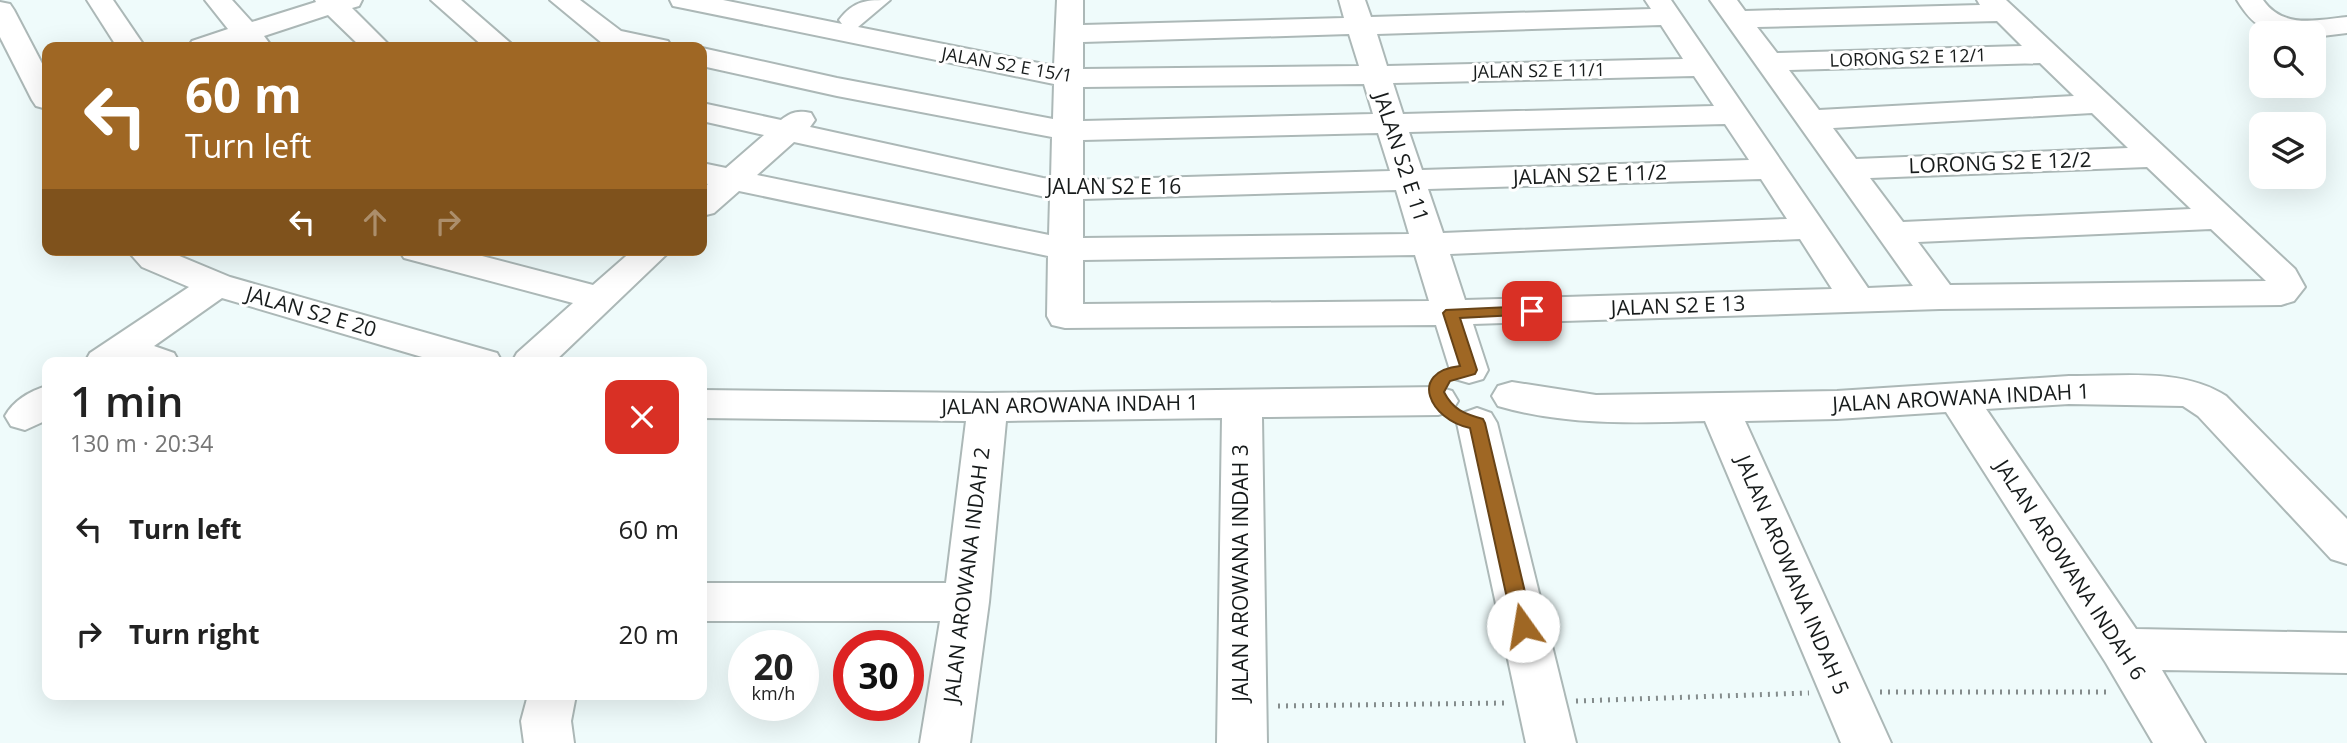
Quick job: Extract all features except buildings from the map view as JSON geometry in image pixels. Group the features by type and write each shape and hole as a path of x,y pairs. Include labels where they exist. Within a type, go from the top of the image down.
{"street":[{"path":"100,0 128,42"},
{"path":"218,0 252,40 336,2 372,42"},
{"path":"444,0 496,42"},
{"path":"563,0 602,42 674,7"},
{"path":"853,20 877,0"},
{"path":"1066,249 1070,0"},
{"name":"JALAN S2 E 11","path":"1352,0 1469,370"},
{"path":"2250,0 2262,18 2281,27 2305,29 2347,25"},
{"path":"1729,10 1998,6 2217,218"},
{"name":"JALAN S2 E 15/1","path":"674,7 888,43 1069,78 1376,75"},
{"path":"1070,34 1360,27 1663,8 1858,300"},
{"path":"0,10 42,89"},
{"path":"1729,10 1940,297"},
{"path":"707,195 716,176 786,132 888,43"},
{"name":"LORONG S2 E 12/1","path":"1768,62 2048,54"},
{"path":"707,58 837,87 1068,131 1391,125 1734,114"},
{"name":"JALAN S2 E 11/1","path":"1376,75 1703,68"},
{"path":"1810,120 2098,104"},
{"name":"JALAN S2 E 16","path":"707,113 1043,188 1067,190 1409,181"},
{"name":"LORONG S2 E 12/2","path":"1846,169 2155,157"},
{"name":"JALAN S2 E 11/2","path":"1409,181 1771,169"},
{"path":"716,176 1066,249 1429,244 1810,228"},
{"path":"1893,233 2217,218"},
{"name":"JALAN S2 E 13","path":"1066,249 1065,316 1451,313 1940,297 2281,293 2287,287 2282,277 2217,218"},
{"name":"JALAN S2 E 20","path":"163,256 217,285 466,357"},
{"path":"439,256 600,299"},
{"path":"536,357 647,256"},
{"path":"113,356 217,285"},
{"path":"1469,370 1488,373 1499,379 1512,396 1509,413 1501,419 1477,423 1453,416 1438,401 1438,384 1444,377 1453,372 1469,370"},
{"name":"JALAN AROWANA INDAH 1","path":"1512,396 1596,410 1958,399 2069,390 2179,391 2197,397 2212,407 2347,547"},
{"name":"JALAN AROWANA INDAH 6","path":"1958,399 2123,649 2180,743"},
{"name":"JALAN AROWANA INDAH 1","path":"707,404 988,407 1438,401"},
{"name":"JALAN AROWANA INDAH 3","path":"1241,725 1242,403"},
{"name":"JALAN AROWANA INDAH 2","path":"945,743 966,602 988,407"},
{"name":"JALAN AROWANA INDAH 5","path":"1719,407 1866,743"},
{"path":"1477,423 1545,723"},
{"path":"707,602 966,602"},
{"path":"2123,649 2347,653"},
{"path":"549,743 546,721 551,700"}],"path":[{"path":"1241,725 1545,723 1842,692 2149,691"}],"route":[{"path":"1523,626 1477,423 1453,416 1438,401 1436,392 1444,377 1453,372 1469,370 1451,313 1532,311"}]}
